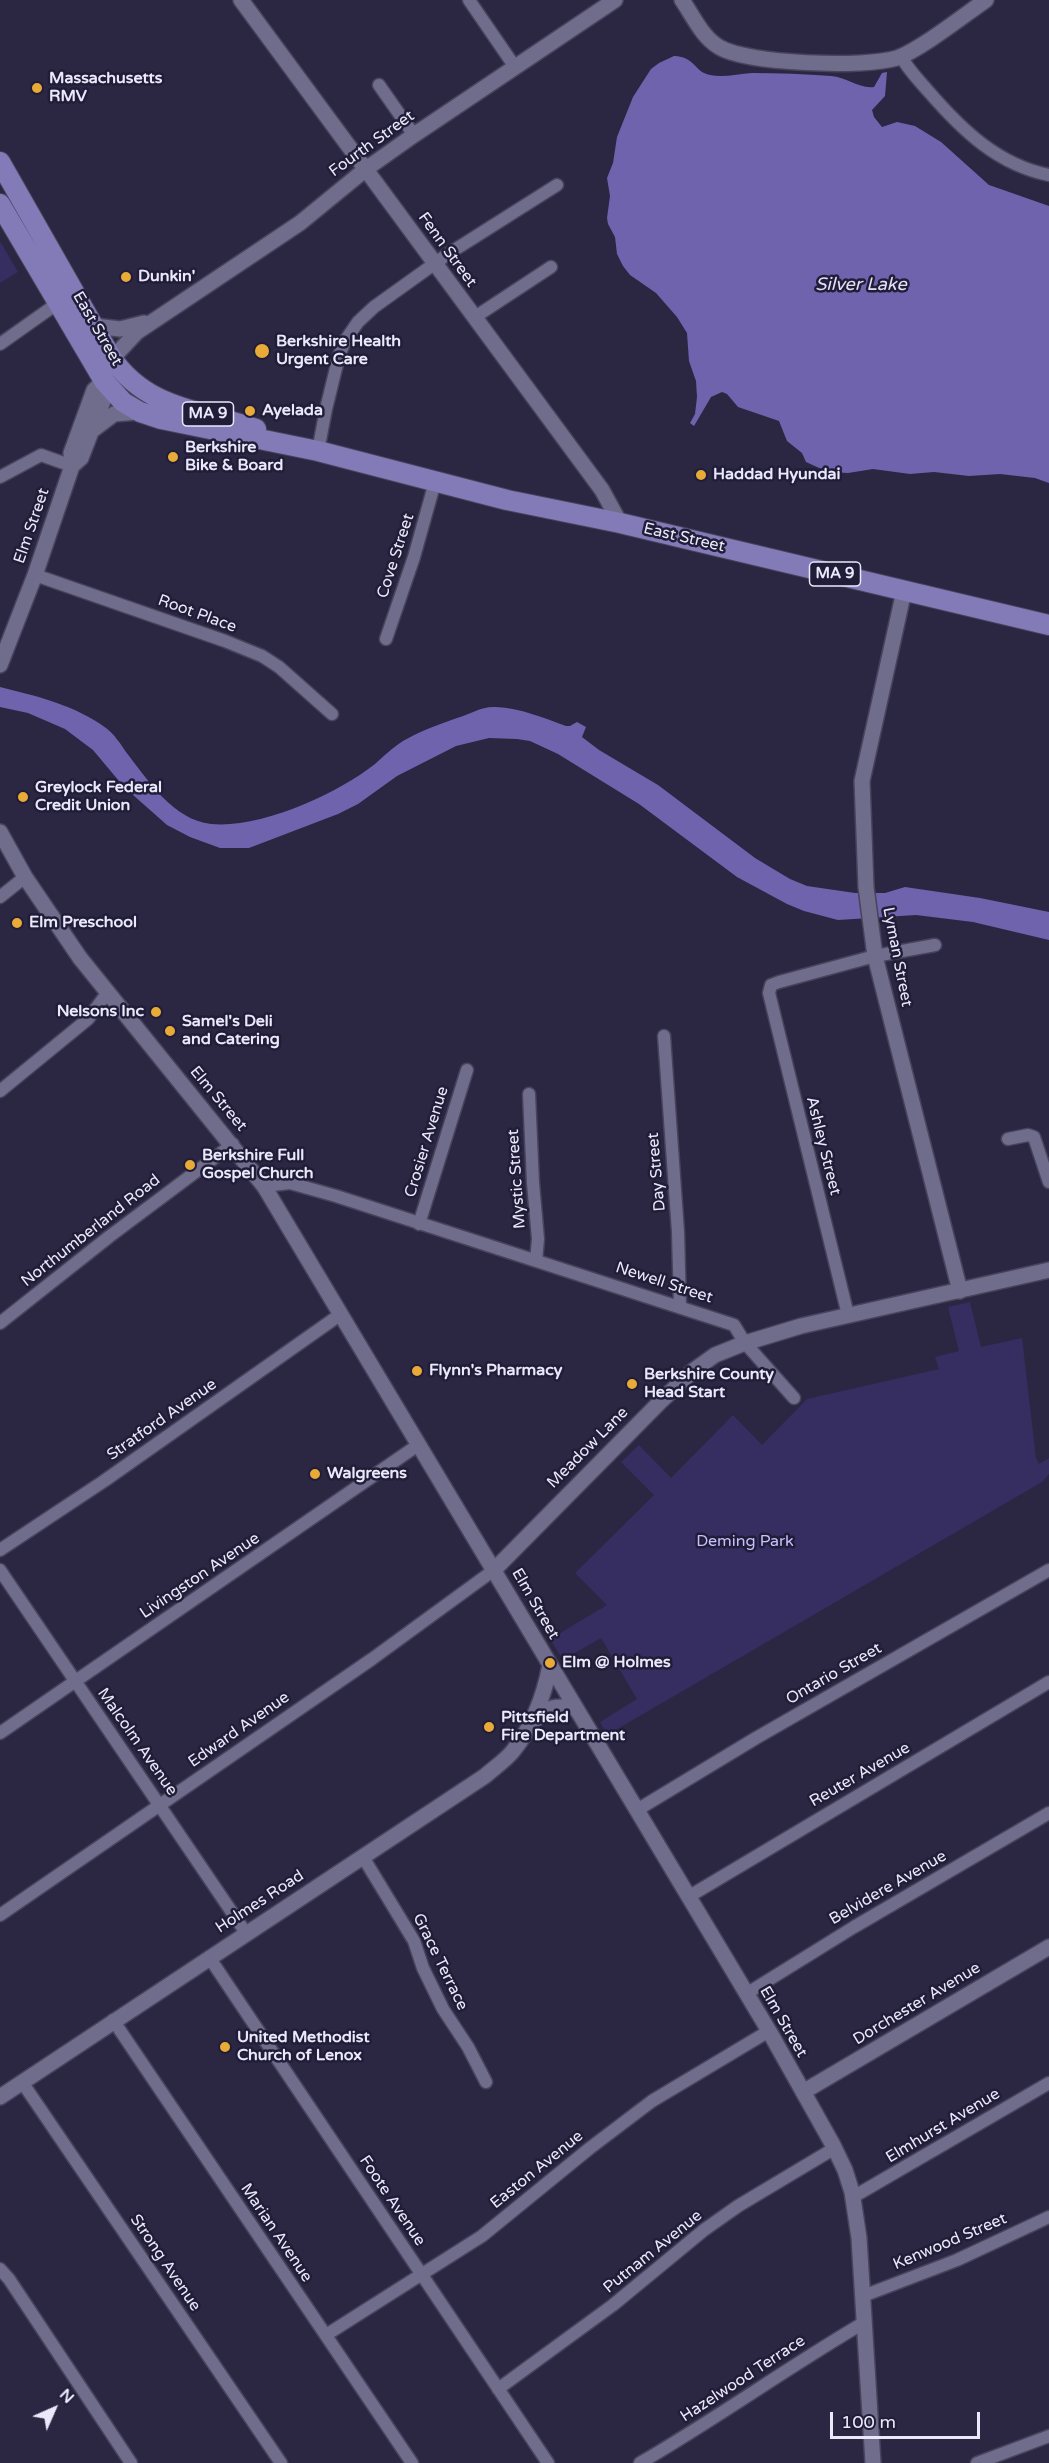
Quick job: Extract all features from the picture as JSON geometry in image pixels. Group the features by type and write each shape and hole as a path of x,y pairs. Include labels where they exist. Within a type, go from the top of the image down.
{"highway":[{"name":"East Street","path":"3,173 95,326 111,357 131,382 161,400 318,451 435,483 620,523 1049,625"},
{"name":"East Street","path":"0,204 104,381 118,398 140,412 227,434 318,451"}],"street":[{"name":"Fenn Street","path":"241,0 602,490 620,523"},
{"path":"469,0 515,68"},
{"path":"682,0 712,41 737,54 767,59 835,62 886,60 901,56 986,0"},
{"name":"Fourth Street","path":"104,381 111,357 137,332 300,223 366,169 515,68 606,2"},
{"path":"901,56 909,70 968,134 1002,158 1020,167 1049,175"},
{"path":"379,85 414,135"},
{"path":"318,451 326,409 345,341 358,322 374,307 435,264 556,185"},
{"path":"475,317 550,267"},
{"path":"0,344 58,303"},
{"name":"Fourth Street","path":"95,326 120,329 153,320"},
{"name":"Elm Street","path":"72,466 81,458 92,431 105,396 104,381"},
{"name":"Elm Street","path":"1,661 35,575 72,466 71,453 91,397 94,390 104,381"},
{"path":"92,431 114,414 140,412"},
{"path":"0,477 40,455 72,466"},
{"name":"Cove Street","path":"386,639 417,548 435,483"},
{"name":"Root Place","path":"35,575 262,656 279,667 332,714"},
{"name":"Lyman Street","path":"904,591 862,781 866,887 875,956 960,1290"},
{"name":"Elm Street","path":"0,832 25,877 80,958 264,1186 769,2031 835,2148 846,2170 853,2197 859,2238 873,2463"},
{"path":"0,897 25,877"},
{"path":"875,956 935,945"},
{"name":"Ashley Street","path":"848,1315 769,993 772,985 875,956"},
{"path":"0,1091 88,1018 108,992"},
{"name":"Day Street","path":"664,1036 678,1232 680,1306"},
{"name":"Crosier Avenue","path":"419,1224 466,1070"},
{"name":"Mystic Street","path":"528,1094 538,1239 536,1261"},
{"path":"1008,1138 1028,1135 1034,1137 1049,1182"},
{"name":"Northumberland Road","path":"0,1323 232,1144"},
{"name":"Newell Street","path":"264,1186 290,1183 336,1196 734,1325 745,1342 794,1398"},
{"path":"745,1342 801,1326 1049,1270"},
{"name":"Stratford Avenue","path":"0,1550 104,1482 341,1314"},
{"name":"Meadow Lane","path":"494,1570 694,1370 715,1355 745,1342"},
{"name":"Livingston Avenue","path":"0,1733 418,1445"},
{"name":"Ontario Street","path":"637,1810 756,1738 1049,1569"},
{"name":"Malcolm Avenue","path":"0,1570 246,1933"},
{"name":"Edward Avenue","path":"0,1915 372,1659 494,1570"},
{"name":"Holmes Road","path":"0,2097 113,2020 485,1776 513,1752 530,1726 546,1691 550,1665"},
{"name":"Reuter Avenue","path":"688,1897 1049,1682"},
{"name":"Holmes Road","path":"530,1726 548,1708 558,1706 575,1708"},
{"name":"Belvidere Avenue","path":"746,1994 854,1927 1049,1813"},
{"name":"Grace Terrace","path":"363,1857 414,1941 423,1968 443,2009 468,2047 486,2082"},
{"name":"Dorchester Avenue","path":"803,2092 1049,1947"},
{"name":"Foote Avenue","path":"209,1957 548,2463"},
{"name":"Marian Avenue","path":"113,2020 412,2463"},
{"name":"Easton Avenue","path":"326,2336 482,2236 652,2101 769,2031"},
{"name":"Strong Avenue","path":"22,2082 281,2463"},
{"name":"Elmhurst Avenue","path":"853,2197 1049,2083"},
{"name":"Putnam Avenue","path":"498,2389 613,2305 704,2230 738,2206 835,2148"},
{"name":"Kenwood Street","path":"863,2296 957,2259 1049,2217"},
{"path":"0,2269 131,2463"},
{"path":"0,2289 16,2290"},
{"name":"Hazelwood Terrace","path":"640,2463 864,2322"},
{"path":"977,2463 1049,2436"}],"green space":[{"path":"0,241 18,272 0,283"},
{"name":"Deming Park","path":"970,1302 981,1347 1022,1338 1036,1458 1039,1464 1049,1458 1049,1474 1042,1482 607,1735 600,1722 637,1699 601,1638 563,1660 550,1639 607,1605 575,1573 654,1495 621,1462 639,1445 671,1478 733,1415 762,1445 807,1399 939,1369 935,1357 959,1351 948,1307"}],"water":[{"name":"Silver Lake","path":"674,56 687,59 701,71 715,76 752,73 831,76 858,85 874,87 882,73 887,72 885,96 872,110 874,117 882,127 897,122 915,126 941,142 989,185 1049,206 1049,483 1035,478 1000,474 969,476 934,472 910,474 873,469 848,473 828,472 806,462 802,453 787,441 779,421 738,407 727,394 722,392 711,397 694,426 690,423 695,414 697,397 696,381 689,361 687,333 677,317 656,293 630,275 623,266 617,254 615,237 607,218 610,196 607,178 613,163 617,137 633,97 651,69"},
{"path":"0,687 55,702 94,720 114,736 152,786 173,807 197,821 211,824 252,821 297,807 340,787 410,737 481,709 496,707 514,709 566,726 577,722 586,727 582,737 599,750 658,785 755,858 790,879 807,886 855,893 885,893 905,887 980,898 1049,912 1049,940 973,922 916,915 838,920 804,911 737,877 639,804 558,754 530,741 517,739 489,738 456,746 397,776 358,804 338,814 249,848 220,848 190,837 167,825 124,787 93,750 65,729 28,713 0,707"}],"place":[{"name":"Massachusetts RMV","path":"37,88"},
{"name":"Dunkin'","path":"126,277"},
{"name":"Berkshire Health Urgent Care","path":"262,351"},
{"name":"Ayelada","path":"250,411"},
{"name":"Berkshire Bike & Board","path":"173,457"},
{"name":"Haddad Hyundai","path":"701,475"},
{"name":"Greylock Federal Credit Union","path":"23,797"},
{"name":"Elm Preschool","path":"17,923"},
{"name":"Nelsons Inc","path":"156,1012"},
{"name":"Samel's Deli and Catering","path":"170,1031"},
{"name":"Berkshire Full Gospel Church","path":"190,1165"},
{"name":"Flynn's Pharmacy","path":"417,1371"},
{"name":"Berkshire County Head Start","path":"632,1384"},
{"name":"Walgreens","path":"315,1474"},
{"name":"Elm @ Holmes","path":"550,1663"},
{"name":"Pittsfield Fire Department","path":"489,1727"},
{"name":"United Methodist Church of Lenox","path":"225,2047"}]}
